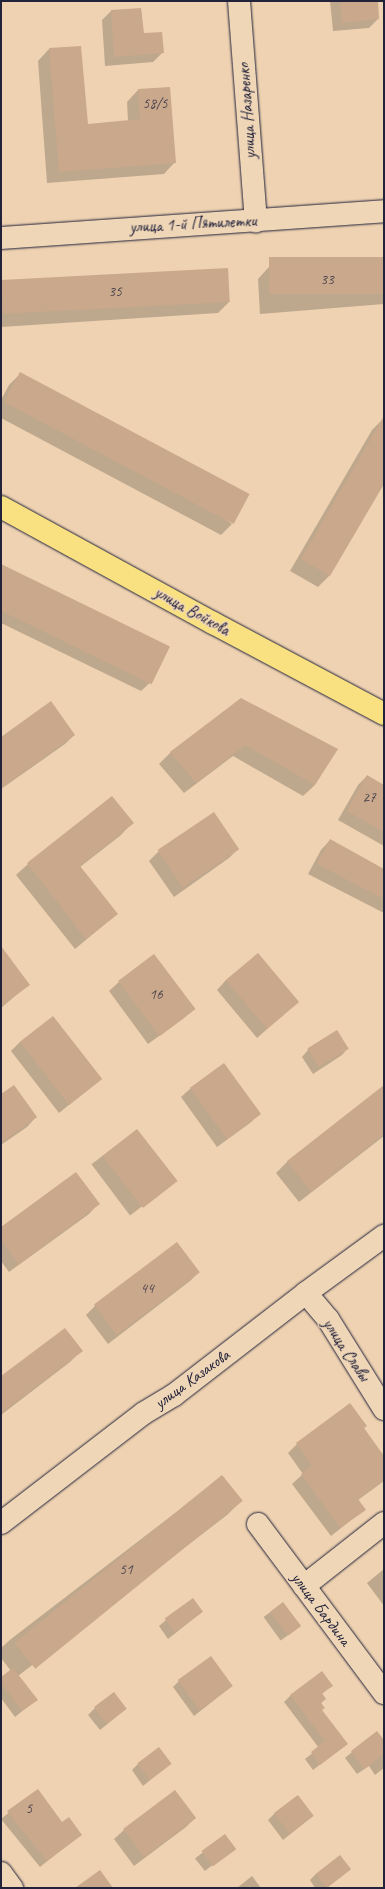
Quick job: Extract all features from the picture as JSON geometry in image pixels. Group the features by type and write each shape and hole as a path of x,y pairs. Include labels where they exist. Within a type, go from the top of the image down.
{"main road":[{"name":"улица Назаренко","path":"239,1 256,221"},
{"name":"улица 1-й Пятилетки","path":"1,238 105,229 256,221 384,210"},
{"name":"улица Войкова","path":"1,507 213,624 384,714"},
{"name":"улица Казакова","path":"1,1523 144,1413 174,1395 306,1293 384,1236"},
{"name":"улица Славы","path":"306,1293 328,1319 384,1409"},
{"path":"304,1586 384,1523"},
{"name":"улица Бардина","path":"258,1524 384,1693"},
{"path":"1,1873 12,1888"}],"building":[{"path":"340,1 378,1 379,19 342,23"},
{"path":"141,8 144,33 162,32 164,53 114,57 111,10"},
{"path":"81,46 88,124 140,119 138,89 170,87 176,163 59,172 49,48"},
{"path":"269,257 384,257 384,294 269,294"},
{"path":"228,268 230,302 3,314 1,280"},
{"path":"20,372 250,494 234,524 4,402"},
{"path":"384,416 384,484 330,576 301,559"},
{"path":"1,564 170,646 152,684 1,611"},
{"path":"241,698 338,749 315,785 245,745 196,783 170,752"},
{"path":"51,701 75,735 1,788 1,737"},
{"path":"367,775 384,785 384,832 347,811"},
{"path":"112,796 134,823 80,866 118,914 86,939 27,863"},
{"path":"214,812 239,849 183,887 158,850"},
{"path":"330,839 384,869 384,899 317,864"},
{"path":"1,946 30,985 1,1006"},
{"path":"258,953 299,1002 267,1029 226,980"},
{"path":"154,954 196,1009 160,1036 118,981"},
{"path":"53,1016 102,1079 69,1105 20,1042"},
{"path":"337,1030 349,1049 319,1067 307,1049"},
{"path":"224,1063 261,1114 227,1139 190,1088"},
{"path":"14,1085 37,1117 1,1143 1,1094"},
{"path":"384,1085 384,1134 311,1192 287,1161"},
{"path":"137,1129 178,1181 143,1208 102,1156"},
{"path":"76,1172 100,1204 19,1264 1,1240 1,1227"},
{"path":"177,1242 200,1272 117,1335 94,1305"},
{"path":"65,1328 83,1351 1,1413 1,1376"},
{"path":"350,1403 367,1426 364,1428 384,1456 384,1480 358,1499 366,1510 340,1528 301,1474 312,1466 296,1443"},
{"path":"222,1475 243,1501 35,1669 15,1643"},
{"path":"193,1598 203,1612 175,1632 165,1619"},
{"path":"283,1602 301,1626 288,1636 270,1612"},
{"path":"211,1656 233,1686 200,1710 178,1680"},
{"path":"13,1668 38,1700 22,1711 1,1683 1,1677"},
{"path":"322,1671 333,1686 322,1693 326,1699 321,1703 325,1708 322,1710 348,1744 320,1765 311,1752 325,1741 290,1695"},
{"path":"114,1692 127,1709 107,1724 94,1707"},
{"path":"377,1731 384,1740 384,1754 364,1769 351,1751"},
{"path":"159,1747 172,1764 150,1780 137,1763"},
{"path":"38,1789 62,1822 69,1817 82,1835 47,1861 7,1811"},
{"path":"175,1790 196,1818 144,1857 123,1829"},
{"path":"298,1795 314,1816 290,1834 274,1813"},
{"path":"225,1834 236,1849 213,1866 202,1851"},
{"path":"340,1855 351,1869 327,1888 316,1874"},
{"path":"100,1870 113,1888 75,1888"}]}
